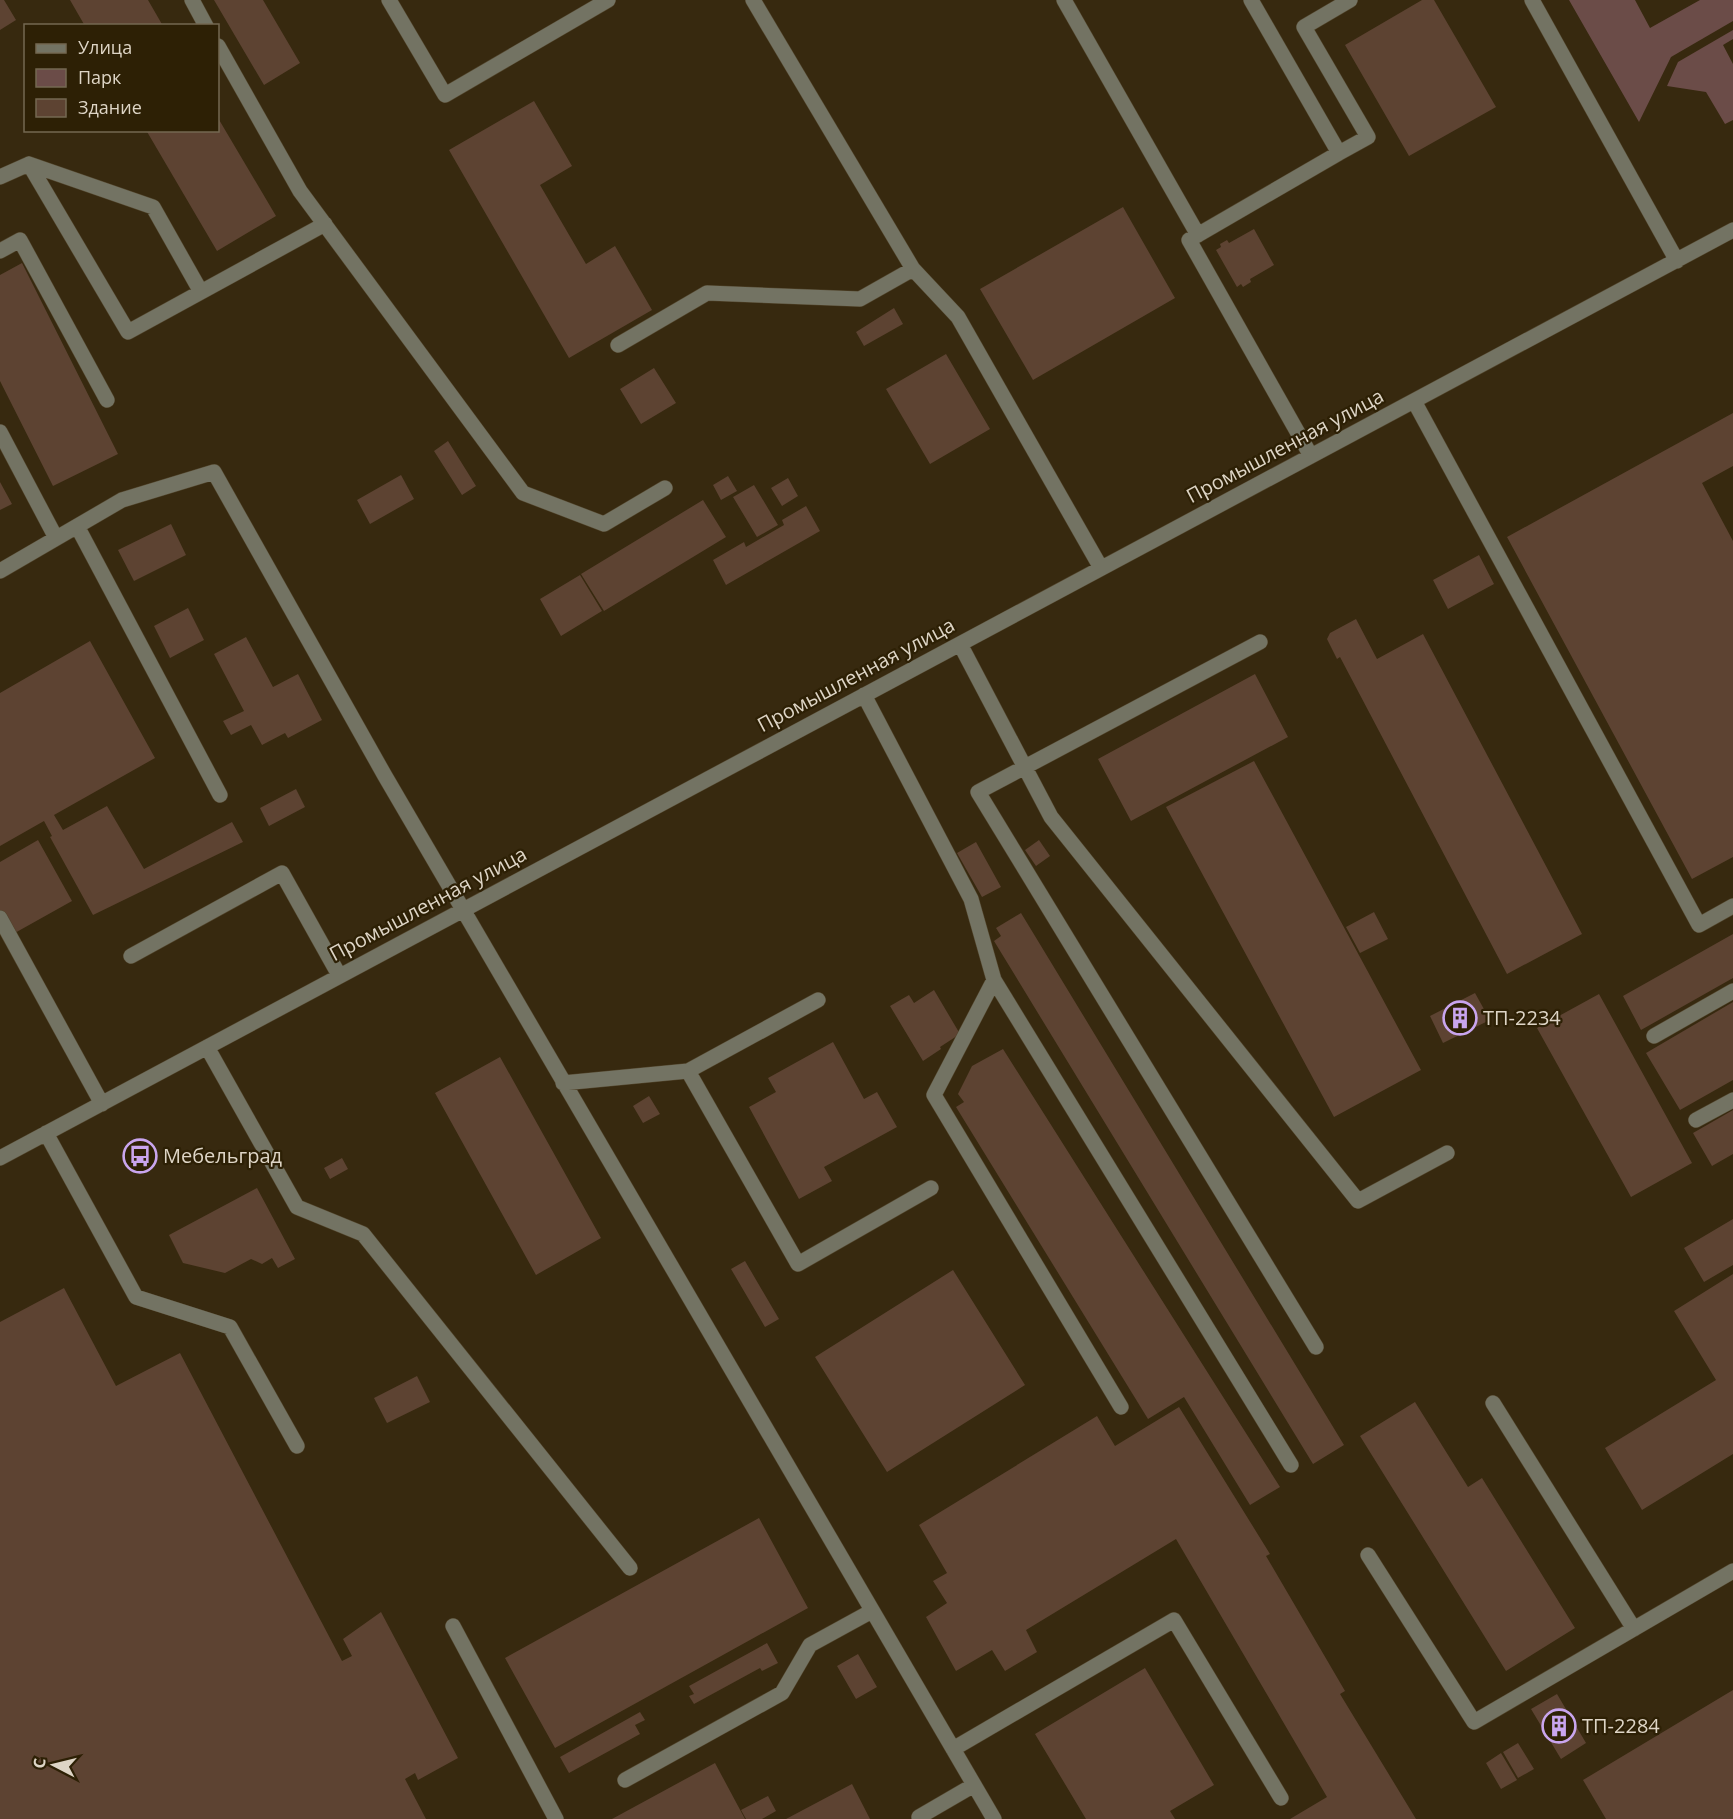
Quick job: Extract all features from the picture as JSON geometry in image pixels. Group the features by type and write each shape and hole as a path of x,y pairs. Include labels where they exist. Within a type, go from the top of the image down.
{"street":[{"path":"192,0 205,24"},
{"path":"388,0 445,95 609,0"},
{"path":"753,0 913,269 958,317 1101,568"},
{"path":"1064,0 1198,235"},
{"path":"1251,0 1339,153"},
{"path":"1311,456 1189,240 1368,137 1304,27 1350,0"},
{"path":"1532,0 1677,261"},
{"path":"219,47 300,191 523,493 604,524 665,488"},
{"path":"29,164 128,332 325,224"},
{"path":"0,177 29,164 153,207 201,292"},
{"name":"Промышленная улица","path":"0,1158 1733,230"},
{"path":"0,251 20,240 107,400"},
{"path":"618,345 707,293 860,299 913,269"},
{"path":"1414,401 1699,924 1733,906"},
{"path":"0,432 56,538"},
{"path":"0,571 122,500 214,472 385,776 994,1819"},
{"path":"77,526 220,795"},
{"path":"1260,642 978,792 1316,1347"},
{"path":"960,644 1051,817 1358,1201 1447,1153"},
{"path":"864,695 971,899 994,980 1292,1465"},
{"path":"130,956 282,873 339,975"},
{"path":"0,918 102,1104"},
{"path":"994,980 934,1095 1121,1407"},
{"path":"1654,1036 1733,991"},
{"path":"563,1083 688,1071 818,1000"},
{"path":"207,1047 297,1207 363,1234 630,1568"},
{"path":"688,1071 798,1264 931,1188"},
{"path":"1696,1120 1733,1100"},
{"path":"46,1133 136,1298 230,1327 297,1446"},
{"path":"1493,1403 1634,1629"},
{"path":"1368,1555 1474,1722 1733,1571"},
{"path":"625,1780 782,1693 810,1645 872,1611"},
{"path":"953,1749 1174,1620 1281,1798"},
{"path":"453,1626 556,1819"},
{"path":"920,1819 919,1817 974,1785"}],"green space":[{"path":"1569,0 1635,0 1650,28 1700,0 1733,0 1733,21 1671,57 1639,122"},
{"path":"1733,30 1733,39 1723,45 1733,64 1733,120 1725,124 1706,92 1667,86 1678,62"}],"building":[{"path":"0,0 4,0 16,20 0,30"},
{"path":"70,0 148,0 162,24 84,24"},
{"path":"214,0 263,0 300,63 264,85"},
{"path":"1422,0 1434,0 1496,107 1409,156 1345,45"},
{"path":"534,101 572,166 540,185 586,264 615,246 652,310 569,358 449,150"},
{"path":"219,120 276,216 217,251 147,132 219,132"},
{"path":"1123,207 1175,298 1033,380 980,289"},
{"path":"1254,229 1274,265 1250,279 1251,282 1243,287 1241,284 1237,287 1216,250 1227,240 1229,243"},
{"path":"22,263 118,454 53,486 0,381 0,275"},
{"path":"894,308 903,324 864,346 856,332"},
{"path":"946,354 990,429 930,464 886,389"},
{"path":"654,368 676,403 641,424 620,389"},
{"path":"1733,413 1733,466 1702,483 1733,541 1733,857 1692,879 1507,537"},
{"path":"448,441 476,486 462,495 434,451"},
{"path":"401,475 414,499 370,524 357,500"},
{"path":"728,476 737,491 721,500 713,485"},
{"path":"788,478 798,496 782,506 771,488"},
{"path":"0,482 12,504 0,510"},
{"path":"754,485 778,525 757,537 733,497"},
{"path":"703,500 726,537 604,611 581,574"},
{"path":"806,506 820,531 726,585 713,560 744,542 746,547 784,525 782,520"},
{"path":"171,524 186,555 134,581 118,550"},
{"path":"1479,555 1494,584 1448,609 1433,580"},
{"path":"580,575 602,611 561,636 540,599"},
{"path":"188,608 204,640 170,658 154,626"},
{"path":"1356,619 1377,659 1423,634 1582,934 1507,974 1340,657 1337,659 1327,639 1330,633"},
{"path":"246,637 273,687 298,674 322,720 288,738 285,733 262,745 251,725 231,735 223,721 244,711 214,654"},
{"path":"90,641 155,758 54,815 63,830 107,806 144,869 232,822 243,842 93,915 50,837 52,836 44,821 0,846 0,693"},
{"path":"1255,674 1288,737 1131,821 1098,759"},
{"path":"1254,761 1421,1070 1334,1117 1166,807"},
{"path":"296,789 305,807 269,826 260,808"},
{"path":"38,840 72,901 13,934 0,911 0,862"},
{"path":"1039,840 1050,856 1036,866 1025,850"},
{"path":"976,842 1001,887 982,897 957,853"},
{"path":"1374,912 1388,939 1360,953 1346,927"},
{"path":"1021,913 1344,1445 1313,1464 994,941 1001,936 996,928"},
{"path":"1733,934 1733,978 1641,1030 1623,996"},
{"path":"934,990 960,1034 923,1061 890,1006 909,995 914,1003"},
{"name":"ТП-2234","path":"1475,993 1490,1020 1443,1043 1430,1016"},
{"path":"1599,994 1692,1163 1631,1197 1537,1028"},
{"path":"1733,1002 1733,1080 1680,1110 1646,1053"},
{"path":"833,1042 864,1099 877,1092 897,1127 824,1167 832,1181 799,1199 749,1107 776,1092 768,1078"},
{"path":"1003,1049 1280,1487 1250,1505 1184,1397 1148,1419 956,1107 964,1102 958,1094 972,1066"},
{"path":"500,1057 601,1238 536,1275 435,1093"},
{"path":"649,1096 660,1114 643,1123 633,1106"},
{"path":"1733,1110 1733,1154 1712,1166 1693,1133"},
{"path":"342,1158 348,1169 330,1179 324,1168"},
{"path":"257,1188 295,1259 278,1268 272,1258 262,1264 251,1259 225,1273 183,1263 169,1235"},
{"path":"1733,1219 1733,1265 1704,1282 1684,1248"},
{"path":"745,1261 779,1319 765,1327 731,1269"},
{"path":"953,1270 1025,1385 887,1472 815,1357"},
{"path":"1733,1274 1733,1454 1642,1510 1605,1448 1716,1380 1674,1311"},
{"path":"64,1288 116,1386 180,1353 342,1661 352,1656 343,1639 381,1612 458,1758 418,1780 415,1773 405,1779 426,1819 0,1819 0,1322"},
{"path":"417,1376 430,1402 387,1423 374,1398"},
{"path":"1415,1402 1468,1487 1482,1478 1575,1628 1506,1671 1360,1436"},
{"path":"1179,1407 1270,1554 1266,1556 1345,1691 1340,1694 1416,1819 1290,1819 1327,1797 1176,1539 1026,1630 1037,1652 1005,1671 992,1650 956,1671 926,1617 947,1603 933,1581 947,1573 919,1525 1097,1416 1115,1446"},
{"path":"759,1518 808,1608 555,1748 505,1658"},
{"path":"767,1643 778,1663 762,1671 760,1668 694,1704 689,1696 694,1694 689,1686"},
{"path":"858,1654 877,1687 856,1699 837,1666"},
{"path":"1145,1668 1214,1785 1170,1811 1175,1819 1086,1819 1035,1734"},
{"path":"1733,1690 1733,1819 1606,1819 1583,1780"},
{"name":"ТП-2284","path":"1557,1694 1586,1743 1561,1759 1531,1709"},
{"path":"640,1712 645,1720 635,1725 640,1734 569,1773 560,1757"},
{"path":"1518,1743 1534,1769 1518,1778 1503,1752"},
{"path":"1501,1753 1517,1780 1501,1789 1486,1763"},
{"path":"715,1763 745,1819 612,1819"},
{"path":"852,1784 870,1819 786,1819"},
{"path":"768,1796 776,1811 762,1819 746,1819 741,1810"}],"place":[{"name":"ТП-2234","path":"1460,1018"},
{"name":"Мебельград","path":"140,1156"},
{"name":"ТП-2284","path":"1559,1726"}]}
